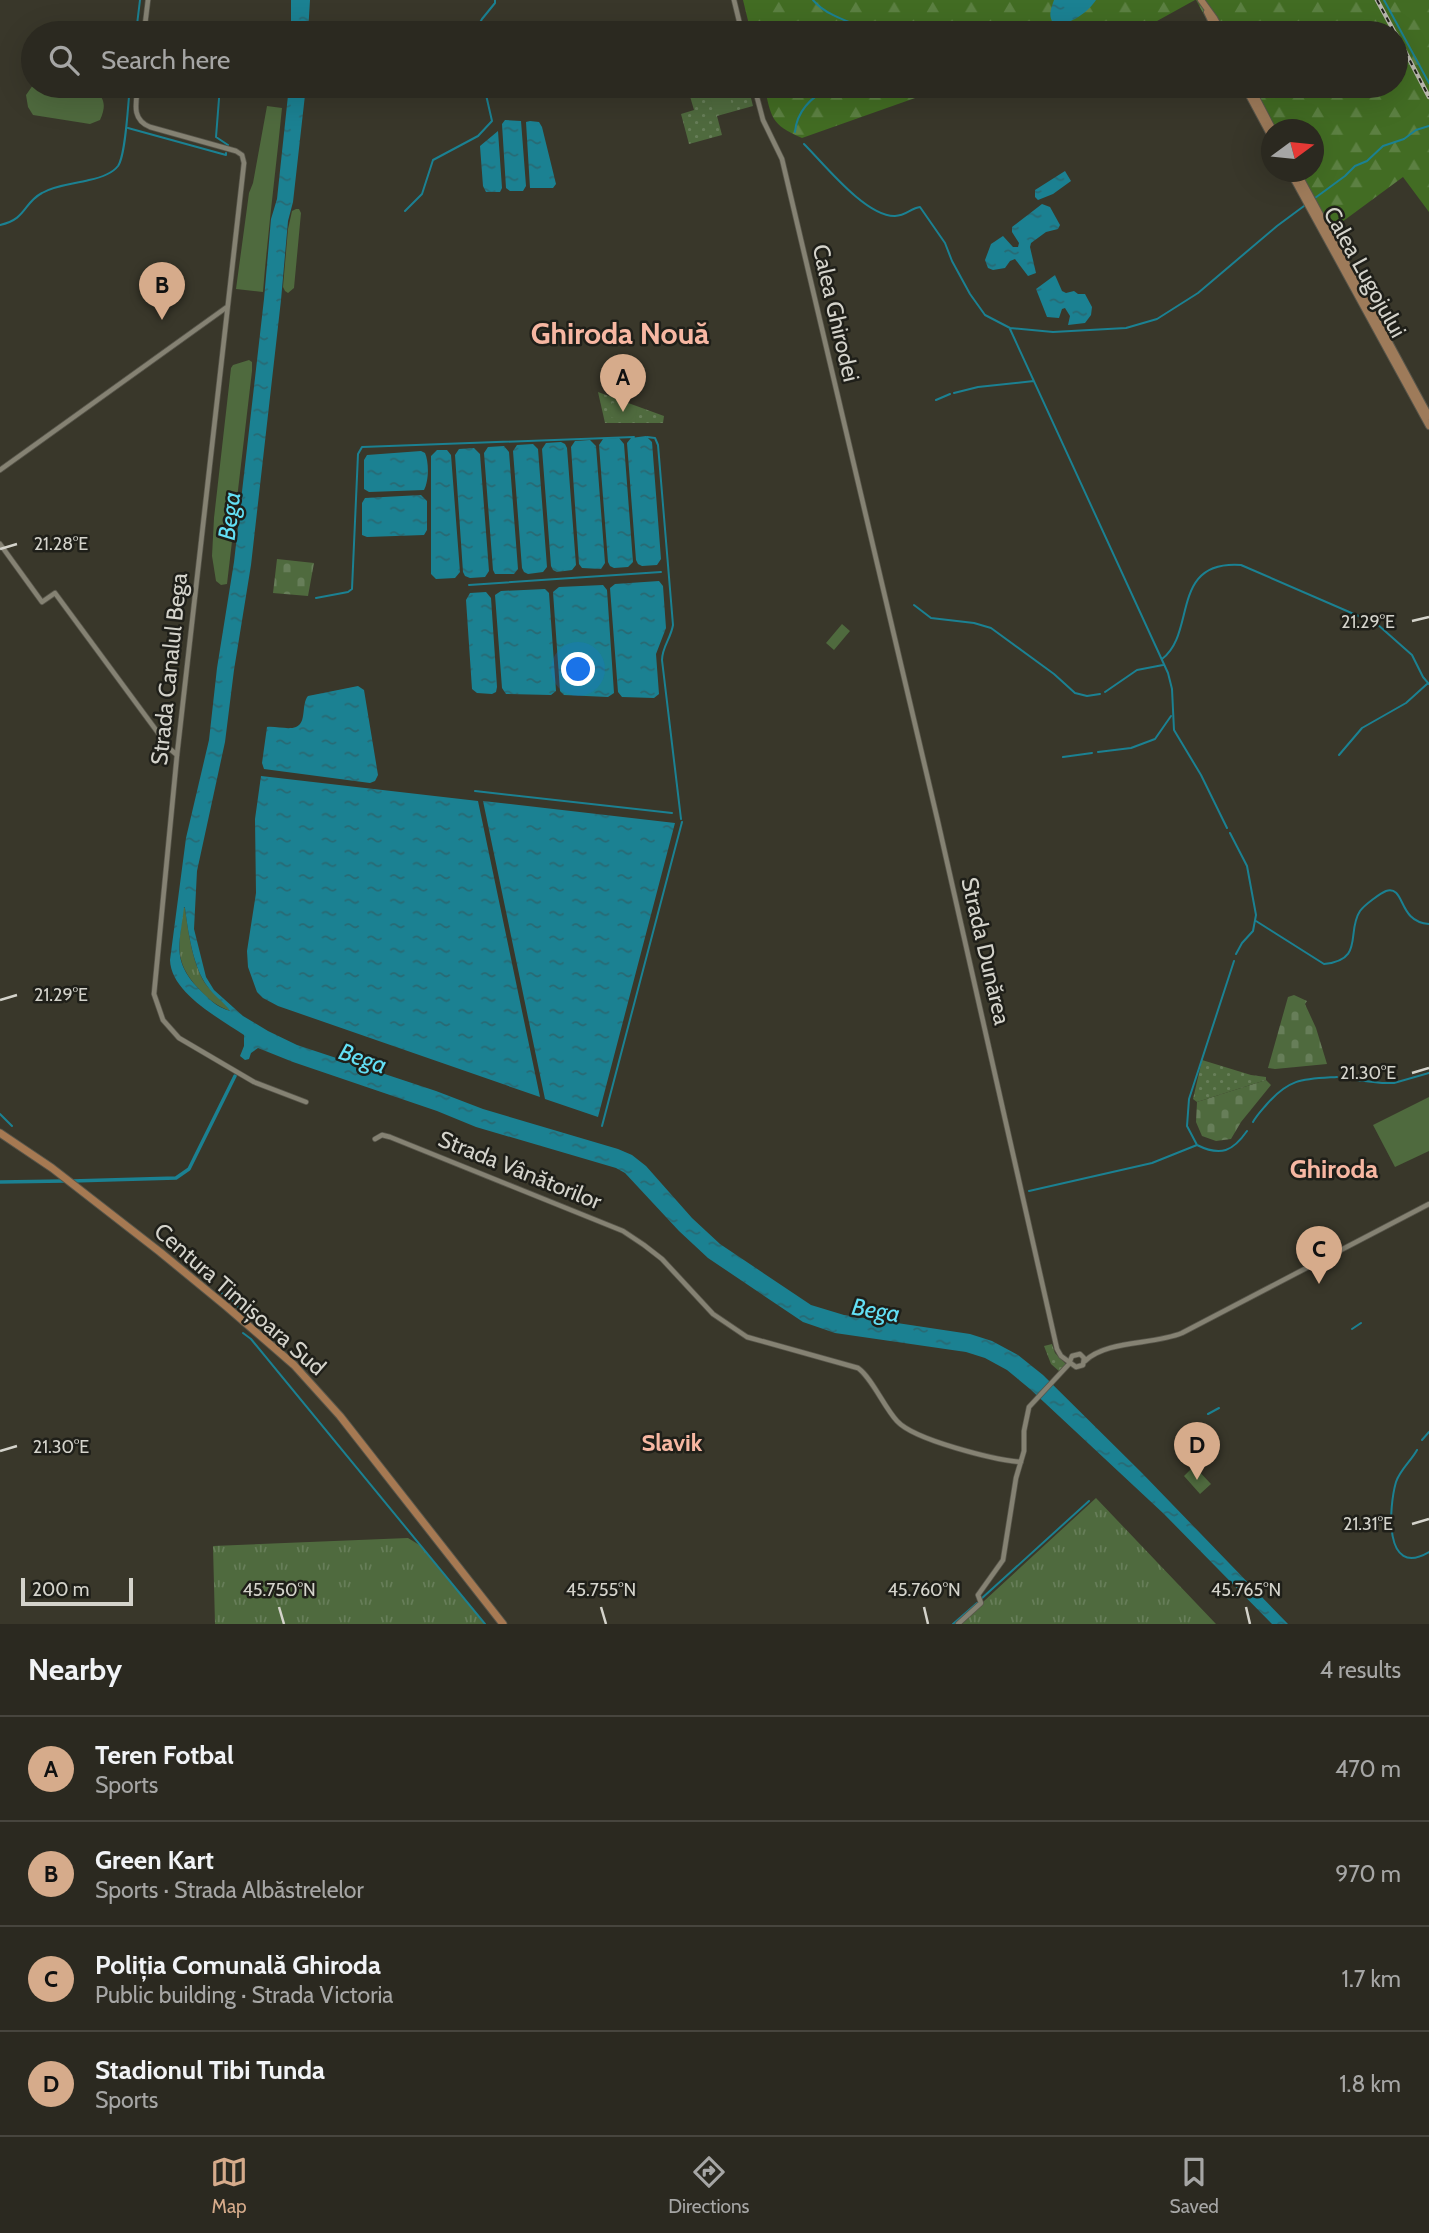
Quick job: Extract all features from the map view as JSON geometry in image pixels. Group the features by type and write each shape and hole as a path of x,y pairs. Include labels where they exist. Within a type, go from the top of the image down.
{"highway":[{"name":"Centura Timișoara Sud","path":"0,1133 52,1168 227,1307 294,1365 340,1416 503,1624"}],"main road":[{"path":"1202,2 1211,21"},
{"path":"1202,2 1216,21"},
{"path":"1250,98 1262,119"},
{"path":"1256,98 1267,119"},
{"name":"Calea Lugojului","path":"1295,182 1429,426"},
{"name":"Calea Lugojului","path":"1302,182 1429,416"}],"street":[{"path":"145,21 148,0"},
{"path":"734,0 738,21"},
{"name":"Strada Canalul Bega","path":"137,98 135,111 141,122 242,155 244,163 153,983 158,1010 169,1028 183,1041 263,1087 306,1102"},
{"name":"Calea Ghirodei","path":"757,98 763,120 782,159 874,552"},
{"path":"0,470 227,307"},
{"path":"0,544 43,602 55,593 177,755"},
{"name":"Strada Dunărea","path":"874,552 982,1012 1057,1349 1062,1357 1072,1362 1076,1353 1091,1355"},
{"name":"Strada Vânătorilor","path":"375,1139 382,1135 390,1137 608,1224 649,1248 713,1314 741,1333 758,1341 861,1370 896,1420 905,1428 985,1456 1021,1462"},
{"path":"958,1624 981,1603 978,1595 1002,1561 1031,1403 1072,1362 1082,1366 1091,1355 1107,1349 1165,1339 1182,1333 1429,1204"},
{"path":"1082,1355 1084,1361"}],"green space":[{"path":"743,0 1195,0 1157,21 748,21"},
{"path":"1196,0 1429,0 1429,212 1403,177 1327,233 1294,182 1324,182 1324,119 1264,119 1250,98 1408,98 1408,21 1207,21"},
{"path":"26,98 101,98 104,106 100,120 90,124 33,115"},
{"path":"690,98 751,98 753,106 717,116 722,135 689,144 681,114 694,110"},
{"path":"710,98 730,98 733,110 715,115"},
{"path":"767,98 915,98 802,138 778,124"},
{"path":"267,106 282,108 263,292 236,289 249,193"},
{"path":"296,209 301,213 294,288 288,293 283,287 288,229 292,211"},
{"path":"249,360 252,362 252,371 227,584 221,585 216,581 212,556 231,368"},
{"path":"598,392 664,416 663,423 605,423"},
{"path":"612,403 637,408 635,422 609,417"},
{"path":"277,559 314,563 308,596 273,593"},
{"path":"842,624 850,631 834,650 826,643"},
{"path":"183,908 192,949 203,979 230,1011 206,996 190,979 185,969 180,951"},
{"path":"1294,995 1307,1001 1305,1004 1327,1064 1268,1068 1288,997"},
{"path":"1202,1060 1266,1077 1266,1080 1197,1102 1193,1099"},
{"path":"1266,1080 1271,1085 1231,1139 1216,1141 1202,1136 1196,1122 1197,1102"},
{"path":"1429,1097 1429,1151 1395,1167 1373,1125"},
{"path":"1052,1344 1055,1353 1066,1364 1060,1372 1051,1364 1044,1346"},
{"path":"1194,1466 1211,1484 1200,1494 1184,1476"},
{"path":"1096,1498 1216,1624 959,1624"},
{"path":"408,1538 421,1546 485,1624 215,1624 213,1546"}],"water":[{"path":"291,0 310,0 309,21 291,21"},
{"path":"1054,0 1096,0 1078,18 1070,21 1052,21 1050,12"},
{"path":"288,98 305,98 293,202 288,221 251,565 225,742 197,871 194,929 206,977 214,990 243,1016 297,1045 483,1109 632,1155 646,1166 692,1218 720,1244 811,1305 844,1315 970,1334 992,1341 1018,1355 1043,1375 1142,1473 1288,1624 1272,1624 1164,1514 1007,1370 985,1358 966,1352 835,1333 803,1322 708,1258 625,1173 616,1168 476,1127 258,1048 245,1060 240,1056 244,1035 198,1004 178,983 170,960 186,838 209,740 234,562 271,219 277,199","holes":["184,907 192,949 203,979 230,1011 199,989 184,969 179,951"]},
{"path":"505,120 521,121 526,186 523,191 510,191 506,188 502,124"},
{"path":"526,122 539,122 542,127 556,184 553,188 530,188"},
{"path":"498,131 502,188 500,192 486,192 483,186 480,146"},
{"path":"1065,171 1071,181 1053,194 1038,200 1035,197 1035,190"},
{"path":"1042,204 1050,207 1060,225 1058,229 1046,232 1031,243 1036,273 1028,276 1015,259 1005,268 988,268 985,260 991,244 1003,236 1013,247 1018,247 1019,243 1012,227"},
{"path":"1055,275 1062,291 1085,294 1092,307 1091,315 1085,323 1068,325 1070,316 1065,308 1059,318 1047,317 1036,289"},
{"path":"646,436 652,442 661,559 657,565 642,566 636,560 627,443 631,438"},
{"path":"619,438 624,444 633,562 628,567 614,568 608,562 599,445 603,439"},
{"path":"590,440 596,446 605,563 601,569 582,568 579,564 571,447 575,441"},
{"path":"561,442 567,448 576,565 572,570 557,572 551,566 542,449 546,443"},
{"path":"533,444 538,449 547,567 543,572 528,574 522,568 513,451 517,445"},
{"path":"504,446 509,452 518,569 514,574 495,574 493,570 484,453 488,447"},
{"path":"474,448 480,454 489,571 485,577 470,578 463,572 455,455 459,449"},
{"path":"437,450 447,450 451,455 460,572 455,578 436,579 431,574 431,456"},
{"path":"421,451 425,453 428,466 424,490 369,492 364,489 364,460 367,455"},
{"path":"421,495 427,501 427,530 424,535 362,535 362,503 365,498"},
{"path":"659,581 663,586 666,628 656,654 659,694 654,698 622,697 618,692 610,588 615,584"},
{"path":"603,585 607,590 614,693 608,697 564,695 560,691 553,592 559,587"},
{"path":"545,589 549,593 556,691 551,695 506,694 502,688 495,595 501,591"},
{"path":"486,592 491,598 497,687 492,694 477,693 472,689 466,600 470,593"},
{"path":"358,686 364,690 378,775 375,781 370,783 264,769 262,763 267,727 296,727 302,722 308,696"},
{"path":"261,776 478,801 540,1097 278,1006 257,992 248,967 247,951 256,893 255,819"},
{"path":"483,801 675,823 598,1117 545,1099"}],"waterway":[{"path":"137,21 140,0"},
{"path":"481,21 495,0"},
{"path":"813,0 832,15 846,21"},
{"path":"1384,0 1395,21"},
{"path":"1408,44 1429,83"},
{"path":"0,225 15,219 31,201 47,190 101,177 115,169 123,151 129,98"},
{"path":"219,98 216,137 228,145"},
{"path":"405,211 422,194 433,160 478,136 492,121 487,98"},
{"path":"795,132 799,116 815,98"},
{"path":"1315,198 1355,166 1367,161 1383,146 1429,126"},
{"path":"128,128 226,153"},
{"path":"804,144 846,188 871,208 895,216 920,207 945,243 970,294 985,315 1010,328 1053,332 1126,328 1157,319 1198,293 1304,206"},
{"path":"1010,329 1168,673 1172,689 1174,730 1201,775 1227,828"},
{"path":"954,393 978,387 1034,381"},
{"path":"936,400 950,394"},
{"path":"316,598 352,589 358,454 362,447 634,437"},
{"path":"647,437 655,438 658,445 673,625 662,660 681,819"},
{"path":"1162,659 1179,633 1188,600 1203,574 1218,567 1241,565 1377,624 1412,655 1429,684"},
{"path":"469,585 661,572"},
{"path":"914,605 931,618 974,623 991,628 1054,674 1075,693 1087,696 1100,694"},
{"path":"1105,692 1137,670 1163,665"},
{"path":"1339,755 1362,728 1406,703 1427,684"},
{"path":"1098,752 1131,748 1155,739 1171,716"},
{"path":"1063,757 1092,753"},
{"path":"475,791 672,813"},
{"path":"602,1126 682,822"},
{"path":"1230,833 1247,866 1256,915 1253,931 1236,954"},
{"path":"1256,921 1324,964 1345,957 1350,951 1360,911 1386,891 1397,893 1412,917 1429,924"},
{"path":"1234,961 1189,1099 1187,1126 1197,1145 1213,1151 1226,1150 1237,1143 1247,1131"},
{"path":"1347,1079 1394,1083 1429,1073"},
{"path":"72,1181 176,1178 189,1169 235,1076"},
{"path":"1253,1122 1275,1095 1290,1085 1306,1080 1337,1077"},
{"path":"0,1114 12,1126"},
{"path":"1029,1191 1152,1163 1197,1145"},
{"path":"0,1182 64,1181"},
{"path":"220,1292 244,1314"},
{"path":"1352,1329 1361,1323"},
{"path":"243,1333 251,1339 485,1624"},
{"path":"1208,1414 1219,1408"},
{"path":"1422,1440 1429,1432"},
{"path":"1417,1450 1396,1482 1391,1522 1396,1548 1403,1556 1414,1558 1429,1552"},
{"path":"981,1599 1089,1501"},
{"path":"953,1624 977,1603"}],"railway":[{"path":"1377,0 1388,21"},
{"path":"1408,57 1429,97"}],"place":[{"name":"Green Kart","path":"162,320"},
{"name":"Teren Fotbal","path":"623,412"},
{"name":"Poliția Comunală Ghiroda","path":"1319,1284"},
{"name":"Stadionul Tibi Tunda","path":"1197,1480"}],"district":[{"name":"Ghiroda Nouă","path":"620,333"},
{"name":"Ghiroda","path":"1334,1169"},
{"name":"Slavik","path":"672,1442"}],"water label":[{"name":"Bega","path":"229,516"},
{"name":"Bega","path":"363,1058"},
{"name":"Bega","path":"876,1310"}]}
